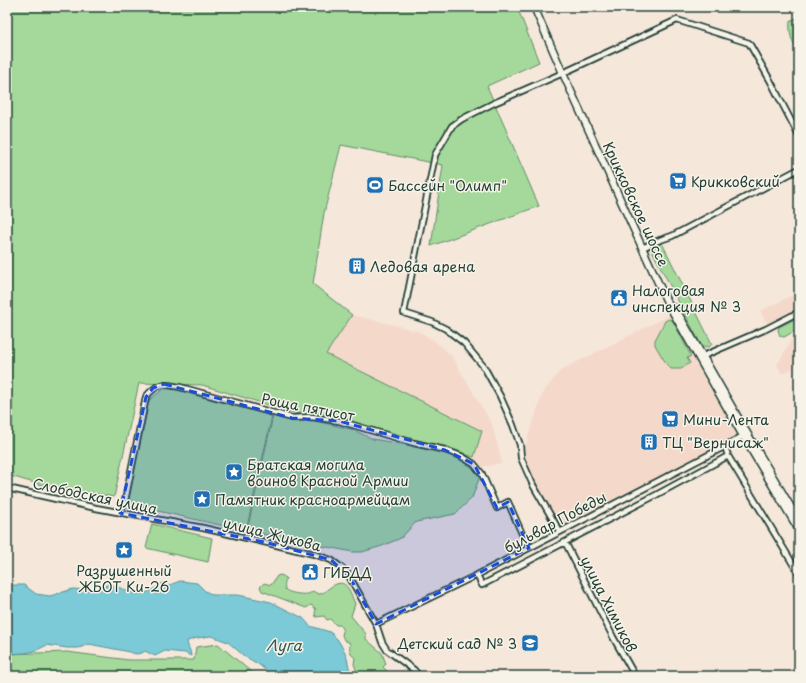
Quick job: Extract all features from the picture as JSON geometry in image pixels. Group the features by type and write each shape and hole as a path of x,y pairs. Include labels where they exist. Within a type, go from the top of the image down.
{"main road":[{"name":"Крикковское шоссе","path":"534,7 644,247 666,300 701,357 743,436 799,530"},
{"path":"538,7 564,72"},
{"path":"701,357 799,521"}],"street":[{"path":"560,532 533,485 521,458 520,445 513,425 500,396 484,367 464,343 446,329 432,322 404,313 435,155 452,126 462,119 488,106 677,20 749,42 799,136"},
{"path":"644,247 672,236 799,169"},
{"path":"701,357 766,329 799,312"},
{"name":"Роща пятисот","path":"120,513 124,501 146,397 153,388 164,384 180,387 292,418 312,417 339,421 407,441 446,450 461,456 474,464 482,474 496,508 508,502 530,548"},
{"name":"бульвар Победы","path":"376,624 530,548 743,436"},
{"path":"725,446 728,456 799,574"},
{"path":"477,575 482,585 728,456"},
{"name":"Слободская улица","path":"7,488 120,513 203,528"},
{"name":"улица Жукова","path":"203,528 296,549 331,560 342,568 349,576 376,624 382,642 387,650 414,670 419,676"},
{"name":"улица Химиков","path":"565,542 613,637 635,676"}],"highlighted area":[{"path":"164,384 292,418 339,421 445,450 474,464 497,508 508,502 529,548 376,624 349,576 331,560 264,542 120,513 146,397 153,388"}],"shaded area":[{"path":"799,292 799,307 767,324 760,311"},
{"path":"674,313 743,436 560,532 521,458 543,392 561,370"},
{"path":"352,315 420,332 436,342 451,355 492,424 502,463 478,468 473,460 482,431 325,354"},
{"path":"799,335 799,365 782,374 777,365 792,338"}],"green space":[{"path":"7,7 517,7 539,62 487,86 539,206 431,246 443,165 341,145 324,213 313,284 352,315 326,354 482,431 474,457 339,421 295,413 202,385 139,383 114,497 38,484 7,475"},
{"path":"799,17 799,51 792,41 790,21"},
{"path":"661,241 712,344 709,347 702,346 699,341 651,249 653,244"},
{"path":"799,317 799,329 784,337 780,336 778,330 779,327"},
{"path":"669,319 673,321 691,356 687,358 690,363 681,369 671,369 655,345 655,340 665,321"},
{"path":"166,387 272,416 246,531 127,504 149,400"},
{"path":"273,416 293,420 311,420 351,429 373,439 430,449 453,455 474,466 480,476 472,498 455,514 416,522 401,538 362,552 353,552 247,531"},
{"path":"152,524 212,538 208,562 146,548"},
{"path":"280,575 286,578 285,589 289,592 295,593 308,594 313,591 320,594 339,583 346,586 351,593 355,604 351,616 366,634 366,639 382,653 386,664 383,667 390,676 357,676 358,674 354,664 355,658 350,651 350,643 344,640 342,635 343,631 340,625 336,625 330,619 327,620 324,616 316,617 316,609 311,605 306,608 262,591 260,587 264,583 271,585 277,576"},
{"path":"218,644 256,676 7,676 7,654 67,652 129,660 194,660 196,647"}],"water":[{"name":"Луга","path":"180,581 197,583 205,591 213,595 238,595 271,602 303,618 310,626 330,632 338,640 346,654 350,672 349,676 273,676 258,664 244,656 228,642 211,636 187,641 191,656 185,653 165,651 155,656 145,651 136,654 89,644 79,648 47,645 35,651 7,654 7,585 24,585 36,594 50,596 73,589 98,589 109,584 137,594 149,592 163,583 167,586"}],"place":[{"name":"Крикковский","path":"678,181"},
{"name":"Бассейн \"Олимп\"","path":"375,185"},
{"name":"Ледовая арена","path":"357,266"},
{"name":"Налоговая инспекция № 3","path":"619,298"},
{"name":"Мини-Лента","path":"670,419"},
{"name":"ТЦ \"Вернисаж\"","path":"649,442"},
{"name":"Братская могила воинов Красной Армии","path":"234,472"},
{"name":"Памятник красноармейцам","path":"202,499"},
{"name":"Разрушенный ЖБОТ Ки-26","path":"124,550"},
{"name":"ГИБДД","path":"310,572"},
{"name":"Детский сад № 3","path":"530,643"}]}
